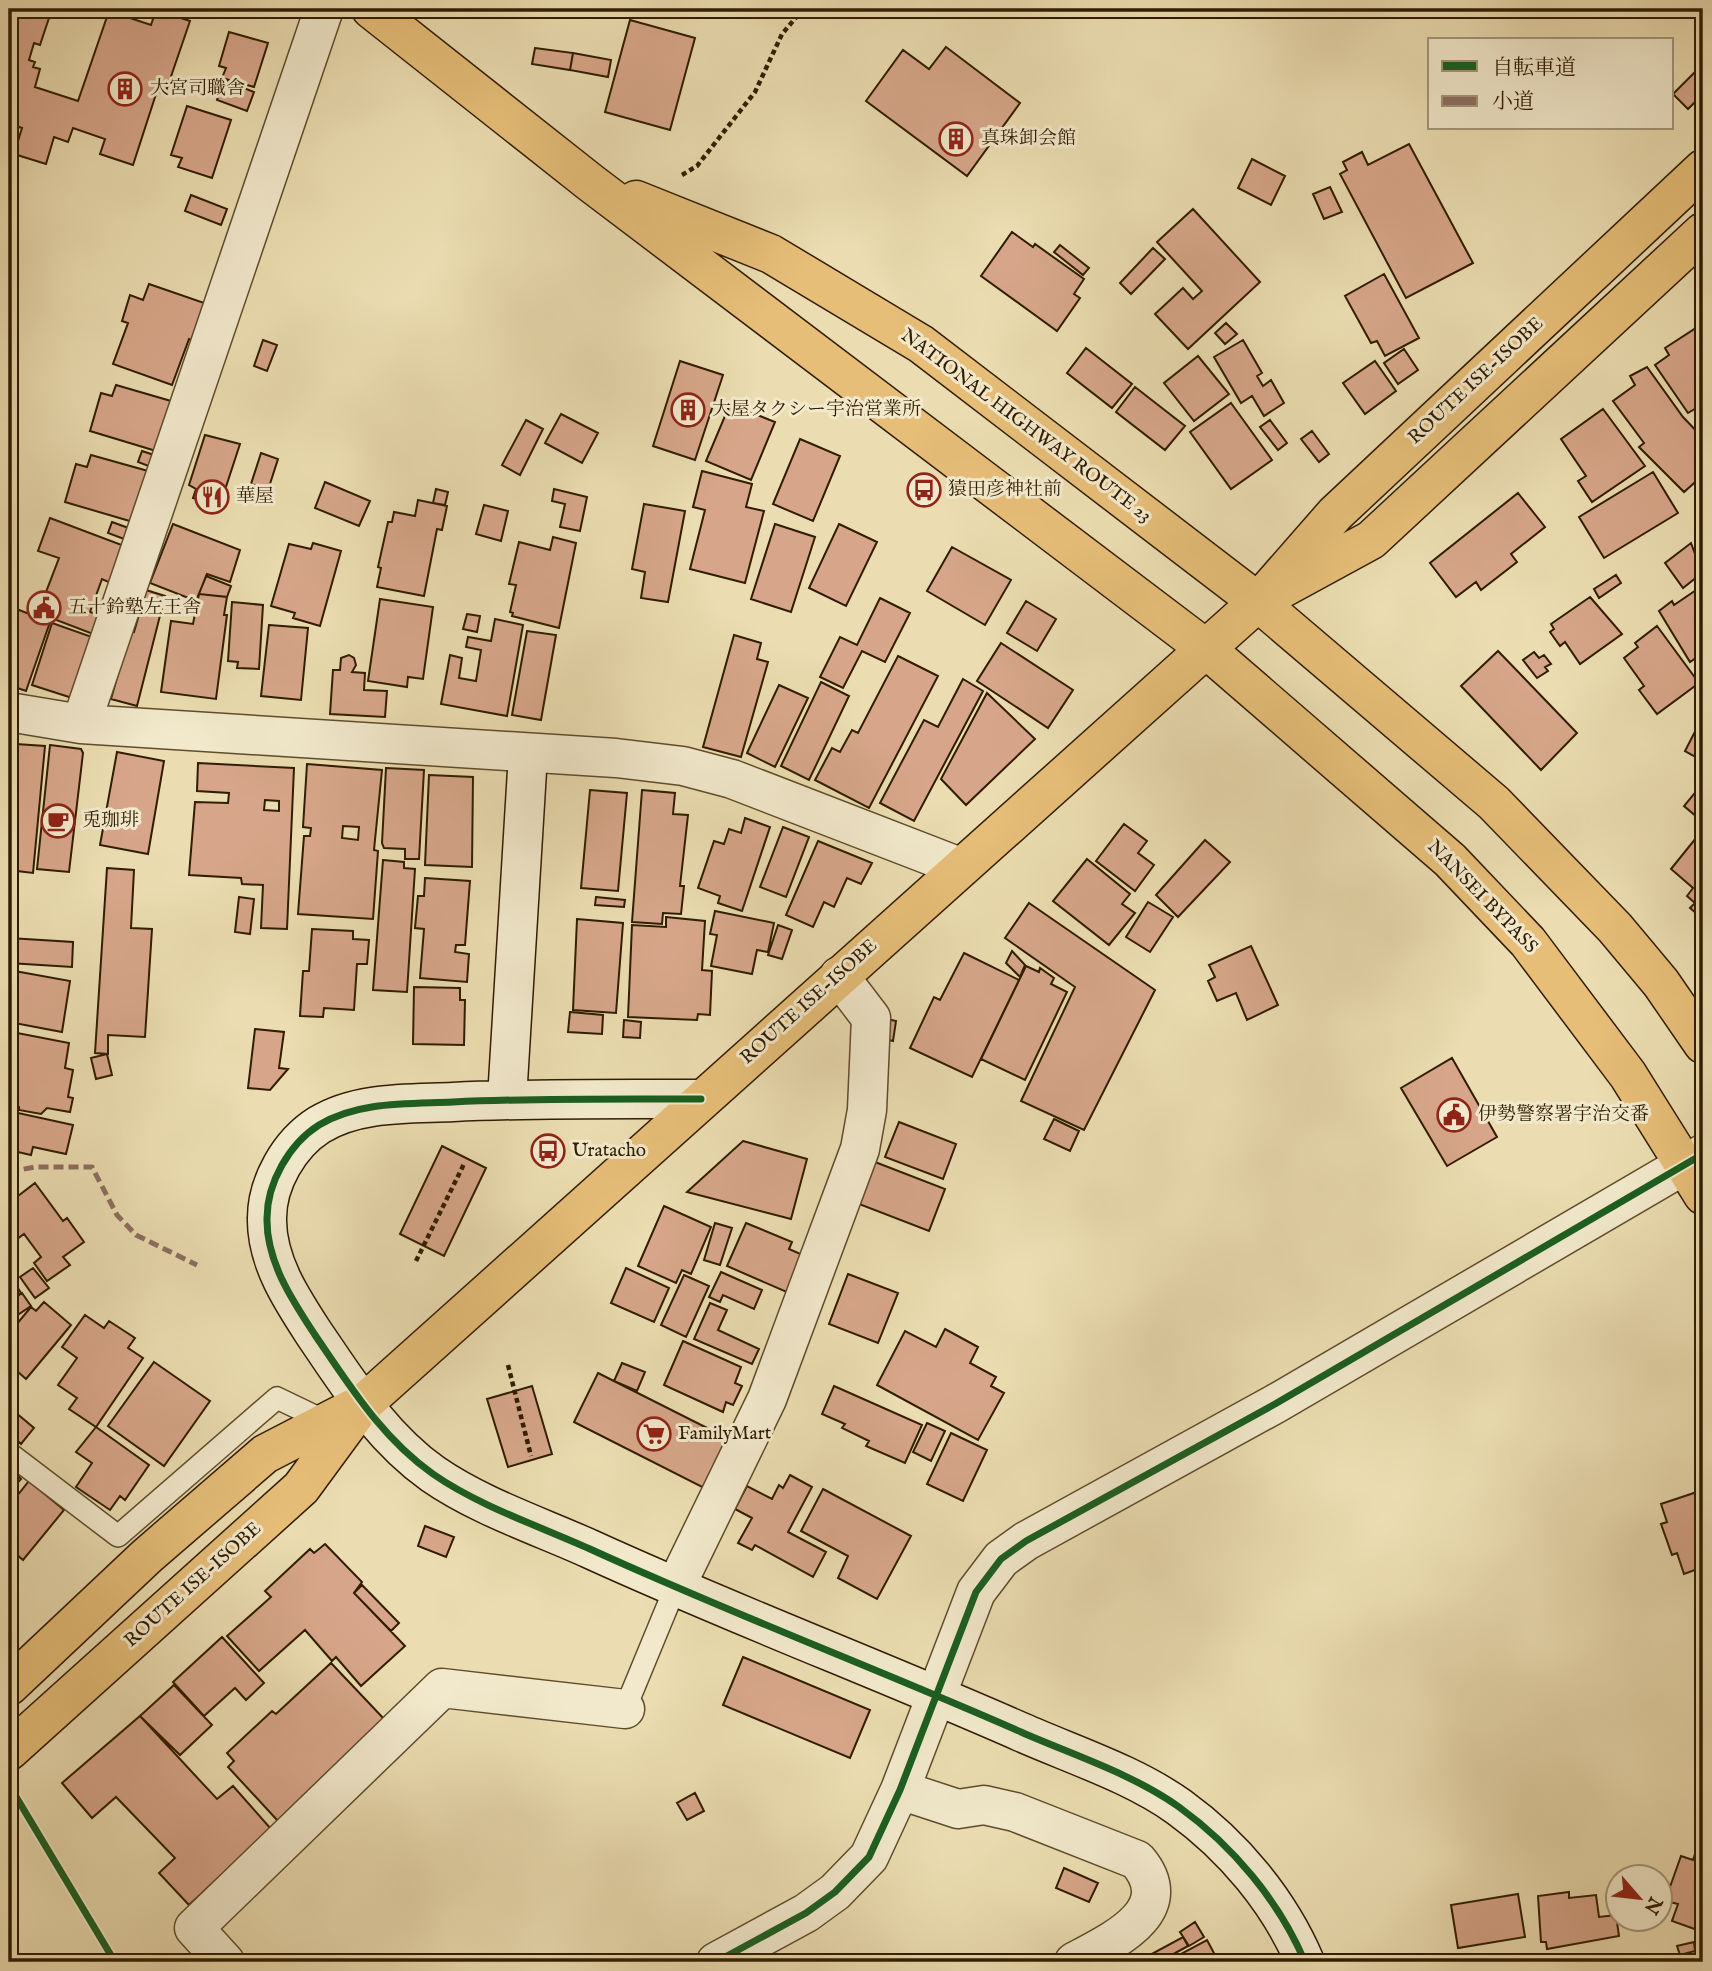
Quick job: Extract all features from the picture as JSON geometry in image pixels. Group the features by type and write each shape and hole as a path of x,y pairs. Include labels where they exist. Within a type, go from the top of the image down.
{"main road":[{"name":"NATIONAL HIGHWAY ROUTE 23","path":"371,9 591,183 1205,648"},
{"name":"ROUTE ISE-ISOBE","path":"9,1751 301,1488 362,1405 1258,601 1335,514 1703,169"},
{"name":"NATIONAL HIGHWAY ROUTE 23","path":"591,183 771,254 921,344 1258,601"},
{"name":"ROUTE ISE-ISOBE","path":"1258,601 1371,540 1703,232"},
{"path":"1258,601 1494,803 1615,928 1661,983 1703,1044"},
{"name":"NANSEI BYPASS","path":"1205,648 1450,860 1519,933 1698,1171"},
{"name":"ROUTE ISE-ISOBE","path":"9,1686 147,1556 265,1454 362,1405"}],"street":[{"path":"81,724 324,9"},
{"path":"9,712 81,724 629,759 682,766 732,779 960,867"},
{"path":"507,1099 528,754"},
{"path":"675,1588 767,1399 860,1149 867,1110 871,1018 839,976"},
{"path":"701,1099 507,1099 375,1106 342,1115 310,1132 296,1145 279,1170 268,1197 266,1222 270,1253 307,1323 362,1405 392,1440 436,1476 675,1588 935,1694 1123,1777 1177,1805 1231,1852 1257,1882 1279,1913 1305,1962"},
{"path":"716,1962 806,1913 853,1875 869,1857 900,1790 976,1592 1001,1559 1026,1541 1698,1171"},
{"path":"225,1962 194,1928 442,1688 625,1709"},
{"path":"900,1790 958,1809 984,1805 1015,1812 1137,1860 1146,1871 1150,1886 1150,1901 1145,1913 1129,1930 1074,1962"}],"lane":[{"path":"9,1453 118,1536 277,1398 327,1422"},
{"path":"625,1709 675,1588"}],"path":[{"path":"672,181 697,166 755,92 782,34 803,9"},
{"path":"416,1261 465,1162"},
{"path":"508,1365 531,1456"}],"building":[{"name":"大宮司職舎","path":"9,9 52,9 40,45 34,43 29,60 35,62 33,67 40,69 35,87 78,101 109,11 151,25 156,10 190,21 165,94 157,91 133,165 100,154 105,139 73,128 68,142 54,137 46,164 14,154 22,128 9,124"},
{"path":"630,20 695,38 670,130 605,112"},
{"path":"229,32 268,43 254,87 222,78 226,68 219,66"},
{"name":"真珠卸会館","path":"946,47 1020,103 967,176 866,101 903,50 929,69"},
{"path":"535,48 573,53 570,70 532,64"},
{"path":"573,53 611,60 608,77 570,70"},
{"path":"1703,64 1703,94 1688,109 1674,93"},
{"path":"224,80 254,92 247,111 217,100"},
{"path":"187,106 231,120 212,178 178,167 182,158 171,155"},
{"path":"1409,144 1473,263 1406,298 1340,174 1347,170 1343,162 1362,152 1368,165"},
{"path":"1252,159 1285,176 1271,205 1238,188"},
{"path":"1330,187 1342,212 1324,219 1313,194"},
{"path":"191,195 227,209 221,225 185,211"},
{"path":"1193,209 1260,282 1188,349 1155,314 1183,288 1193,299 1202,291 1157,242"},
{"path":"1012,232 1033,247 1035,244 1084,279 1074,294 1080,298 1057,331 981,276"},
{"path":"1060,245 1089,268 1083,275 1054,252"},
{"path":"1153,248 1165,259 1131,294 1120,283"},
{"path":"1384,274 1419,338 1385,356 1377,341 1371,343 1345,296"},
{"path":"149,284 213,306 200,343 189,339 172,385 113,364 128,323 122,321 130,295 143,300"},
{"path":"1226,323 1237,334 1225,344 1215,333"},
{"path":"1696,328 1703,339 1703,404 1688,413 1655,365 1669,355 1665,348"},
{"path":"263,340 277,345 267,371 254,366"},
{"path":"1243,340 1262,373 1257,376 1263,386 1271,380 1284,403 1264,416 1252,396 1241,403 1214,357"},
{"path":"1086,348 1132,384 1112,408 1067,373"},
{"path":"1404,349 1418,370 1398,384 1384,363"},
{"path":"1198,356 1229,394 1194,421 1164,383"},
{"name":"大屋タクシー宇治営業所","path":"680,361 723,375 695,460 653,446"},
{"path":"1375,361 1396,391 1365,414 1343,383"},
{"path":"1647,367 1683,417 1703,438 1703,475 1684,492 1639,447 1644,443 1613,401 1635,385 1630,376"},
{"path":"116,385 171,401 156,451 90,431 101,393 112,396"},
{"path":"1135,387 1185,426 1165,450 1116,412"},
{"path":"1231,403 1272,460 1231,489 1190,432"},
{"path":"730,404 775,422 751,480 706,461"},
{"path":"1603,409 1645,466 1592,502 1578,481 1586,476 1561,439"},
{"path":"561,414 598,433 582,463 545,443"},
{"path":"526,420 543,429 520,475 502,465"},
{"path":"1270,420 1287,443 1278,450 1260,427"},
{"path":"1312,431 1329,454 1319,462 1301,439"},
{"path":"205,435 240,444 220,505 193,498 196,489 189,485"},
{"path":"800,439 840,456 813,521 773,504"},
{"path":"142,451 163,458 159,470 138,462"},
{"path":"261,453 278,459 268,490 251,484"},
{"path":"91,455 148,471 133,522 65,502 76,464 87,467"},
{"path":"702,471 752,484 746,507 764,511 745,583 690,569 705,510 693,507"},
{"path":"1653,472 1678,513 1604,558 1579,517"},
{"path":"325,482 370,501 359,526 315,508"},
{"path":"436,489 448,492 445,505 433,503"},
{"path":"554,489 587,497 580,531 560,527 565,504 552,501"},
{"path":"1518,493 1545,527 1511,554 1517,562 1481,590 1476,582 1456,597 1430,563"},
{"path":"418,500 447,506 442,530 437,529 424,596 377,587 381,568 378,567 388,522 392,522 394,512 415,516"},
{"path":"644,504 685,511 668,602 641,598 645,572 632,569"},
{"path":"484,505 508,511 501,541 476,534"},
{"path":"50,518 127,547 113,584 102,579 90,612 101,615 93,634 38,613 59,558 38,551"},
{"path":"112,522 137,531 132,542 108,533"},
{"path":"173,524 240,550 230,582 207,574 196,601 150,583"},
{"path":"775,524 815,537 791,612 751,599"},
{"path":"839,524 877,542 846,606 809,588"},
{"path":"553,537 576,543 559,628 512,616 513,613 510,612 516,585 509,584 519,542 550,550"},
{"path":"313,543 341,551 320,626 293,618 295,613 271,606 289,544 311,549"},
{"path":"1691,543 1702,573 1683,588 1665,563"},
{"path":"952,547 1011,580 985,625 927,591"},
{"path":"1616,575 1621,583 1599,598 1594,589"},
{"path":"206,576 231,586 227,597 199,594"},
{"path":"1702,586 1703,653 1690,662 1659,611 1672,601 1674,605"},
{"path":"146,590 165,596 137,706 111,699 130,631 134,632"},
{"path":"199,594 227,597 216,699 161,692 171,621 193,624"},
{"path":"1590,597 1622,634 1580,664 1565,642 1560,646 1550,632 1554,629 1551,624"},
{"path":"880,598 910,613 885,662 862,651 843,688 820,677 840,637 857,645"},
{"path":"380,599 433,607 423,679 408,677 407,687 368,681"},
{"path":"1026,601 1056,619 1037,651 1007,633"},
{"path":"232,602 263,605 259,669 237,668 238,662 228,661"},
{"path":"14,608 50,622 26,691 9,685 9,622"},
{"path":"467,614 480,616 477,632 463,629"},
{"path":"495,619 523,625 507,716 441,704 450,655 462,658 459,678 476,681 481,650 466,647 468,637 491,641"},
{"path":"52,623 92,637 72,698 32,685"},
{"path":"269,625 308,628 301,700 261,696"},
{"path":"1657,626 1699,683 1657,714 1639,690 1644,686 1624,658 1638,647 1635,643"},
{"path":"527,631 556,635 541,720 512,715"},
{"path":"734,635 761,643 757,659 768,662 741,757 703,747"},
{"path":"1001,643 1073,690 1048,728 977,681"},
{"path":"1498,651 1577,733 1541,770 1461,686"},
{"path":"1534,652 1539,658 1544,655 1551,664 1545,667 1548,671 1537,678 1523,660"},
{"path":"349,655 354,658 356,665 352,672 365,673 364,690 387,691 385,717 330,714 333,670 340,670 341,658"},
{"path":"898,656 938,676 869,808 815,780 832,748 840,752 852,730 858,733"},
{"path":"963,679 983,691 914,821 880,803 924,720 938,727"},
{"path":"821,682 849,696 809,780 781,766"},
{"path":"779,685 808,698 775,767 747,753"},
{"path":"987,693 1035,739 966,805 941,779"},
{"path":"1703,716 1703,761 1685,751"},
{"path":"16,744 45,746 33,873 9,870 9,809"},
{"name":"兎珈琲","path":"50,745 81,749 83,753 69,872 37,869"},
{"path":"117,752 164,761 148,854 100,845"},
{"path":"198,763 294,768 287,929 261,928 263,885 242,884 241,878 189,875 195,802 228,803 229,793 197,791","holes":["265,800 279,801 279,811 264,810"]},
{"path":"307,764 382,770 374,850 378,851 373,919 298,914 304,836 310,836 311,828 303,827","holes":["343,826 359,827 358,840 342,838"]},
{"path":"386,768 424,770 419,859 405,859 405,849 384,848 382,843"},
{"path":"429,775 473,777 472,867 425,865"},
{"path":"1703,783 1703,822 1684,806"},
{"path":"590,790 627,793 618,891 581,888"},
{"path":"642,790 675,793 673,814 688,815 680,886 684,886 681,914 663,913 662,924 632,922"},
{"path":"745,818 770,827 742,911 718,903 720,896 698,888 714,841 724,844 729,829 741,833"},
{"path":"1124,824 1147,841 1138,853 1154,865 1135,891 1096,861"},
{"path":"783,827 809,837 786,897 760,887"},
{"path":"1696,838 1703,844 1703,919 1690,908 1695,903 1687,896 1693,888 1671,869"},
{"path":"1205,840 1230,862 1178,917 1156,895"},
{"path":"818,841 872,863 861,884 847,878 834,907 824,902 813,927 786,915"},
{"path":"1087,859 1130,894 1122,904 1135,913 1109,945 1053,901"},
{"path":"383,860 404,862 404,868 415,869 407,992 373,990"},
{"path":"107,868 134,870 131,928 152,929 145,1037 108,1035 108,1054 95,1053"},
{"path":"425,878 470,881 465,945 456,945 455,952 469,954 467,982 420,978 424,929 415,928 418,896 424,896"},
{"path":"239,897 254,899 250,934 235,932"},
{"path":"596,897 625,900 624,907 595,905"},
{"path":"1148,902 1173,917 1150,952 1126,937"},
{"path":"1029,903 1155,990 1084,1130 1021,1101 1075,987 1005,938"},
{"path":"715,911 774,923 768,952 757,950 752,974 711,966 717,935 710,934"},
{"path":"666,917 705,921 702,970 712,971 710,1015 698,1014 697,1020 628,1017 632,925 666,927"},
{"path":"577,919 623,923 616,1013 573,1010"},
{"path":"778,925 792,930 782,959 768,955"},
{"path":"312,929 353,931 353,939 369,940 367,964 357,964 354,1010 324,1008 323,1017 300,1016 303,971 309,971"},
{"path":"9,938 73,942 72,967 9,963"},
{"path":"1251,946 1278,1005 1247,1020 1236,993 1217,1001 1208,981 1215,977 1209,965"},
{"path":"1012,951 1025,965 1020,977 1006,963"},
{"path":"964,953 1019,980 972,1077 910,1048 934,997 940,1000"},
{"path":"1026,966 1039,972 1040,968 1054,978 1051,984 1067,992 1025,1080 981,1059"},
{"path":"9,970 70,981 62,1032 9,1022"},
{"path":"414,987 460,988 460,1000 465,1000 464,1045 413,1044"},
{"path":"570,1012 603,1015 602,1034 568,1032"},
{"path":"887,1019 896,1021 893,1041 884,1039"},
{"path":"624,1020 641,1022 640,1038 623,1037"},
{"path":"255,1029 284,1032 279,1068 288,1069 270,1090 248,1088"},
{"path":"12,1032 69,1043 65,1068 73,1070 68,1097 73,1098 70,1112 47,1108 41,1114 19,1110 19,1107 14,1106 17,1090 9,1088"},
{"path":"107,1054 112,1075 96,1079 91,1058"},
{"path":"1452,1058 1497,1137 1447,1166 1401,1088"},
{"path":"9,1111 73,1125 66,1154 33,1147 31,1155 9,1150"},
{"path":"1054,1119 1079,1131 1070,1151 1044,1139"},
{"path":"899,1122 956,1144 943,1179 885,1157"},
{"path":"743,1141 807,1159 791,1219 687,1192"},
{"path":"442,1146 486,1168 444,1256 400,1234"},
{"path":"875,1162 945,1189 929,1231 859,1204"},
{"path":"35,1183 63,1221 67,1218 84,1242 63,1257 70,1265 47,1281 34,1263 41,1257 24,1234 9,1245 9,1203"},
{"path":"664,1206 711,1227 691,1274 682,1270 676,1283 638,1266"},
{"path":"715,1223 732,1228 720,1265 704,1260"},
{"path":"746,1223 792,1242 789,1249 805,1256 789,1293 727,1266"},
{"path":"33,1268 49,1288 35,1298 20,1277"},
{"path":"626,1268 669,1288 654,1322 611,1303"},
{"path":"721,1272 762,1290 754,1309 723,1295 720,1302 709,1297"},
{"path":"9,1274 21,1293 9,1302"},
{"path":"848,1274 898,1293 878,1343 829,1324"},
{"path":"684,1275 709,1286 686,1337 661,1325"},
{"path":"22,1293 31,1306 13,1318 9,1312 9,1302"},
{"path":"44,1302 71,1325 26,1379 9,1364 9,1318 16,1325 31,1307 36,1311"},
{"path":"710,1303 727,1310 718,1330 759,1349 752,1364 694,1339"},
{"path":"85,1315 104,1328 109,1321 135,1338 128,1348 143,1358 96,1427 69,1409 77,1398 58,1385 77,1358 62,1347"},
{"path":"945,1329 978,1347 970,1363 996,1377 991,1386 1004,1393 978,1440 877,1385 905,1331 936,1347"},
{"path":"683,1341 741,1367 735,1383 742,1386 733,1405 726,1402 723,1412 664,1385"},
{"path":"154,1362 210,1401 164,1466 108,1426"},
{"path":"622,1363 645,1372 637,1391 614,1381"},
{"path":"598,1373 733,1441 708,1490 574,1422"},
{"path":"532,1386 552,1454 508,1467 487,1399"},
{"path":"834,1386 922,1425 905,1463 866,1446 869,1441 842,1428 845,1424 822,1414"},
{"path":"9,1407 34,1428 21,1444 9,1433"},
{"path":"927,1423 945,1431 931,1461 913,1452"},
{"path":"96,1427 149,1465 125,1500 120,1496 110,1510 76,1487 92,1463 76,1452"},
{"path":"951,1433 987,1450 963,1501 927,1484"},
{"path":"9,1467 21,1479 9,1492"},
{"path":"790,1475 812,1487 788,1532 826,1552 813,1577 755,1545 752,1550 738,1543 752,1518 735,1509 747,1486 772,1499 779,1485 783,1488"},
{"path":"29,1481 64,1510 23,1560 9,1548 9,1506"},
{"path":"823,1489 911,1536 877,1599 838,1578 848,1556 801,1531"},
{"path":"1703,1490 1703,1567 1684,1574 1677,1553 1672,1555 1661,1524 1667,1522 1661,1504"},
{"path":"425,1526 454,1537 446,1557 418,1546"},
{"path":"325,1544 362,1582 354,1593 405,1646 361,1686 336,1657 332,1661 305,1630 259,1671 227,1636 271,1597 265,1591 310,1549 314,1553"},
{"path":"362,1585 399,1623 391,1631 354,1593"},
{"path":"9,1587 18,1595 9,1607"},
{"path":"222,1637 264,1683 246,1700 235,1688 204,1716 173,1682"},
{"path":"743,1657 870,1710 850,1758 723,1705"},
{"path":"331,1663 385,1720 278,1821 228,1767 234,1761 227,1753 272,1711 276,1714"},
{"path":"174,1685 212,1725 180,1755 140,1716"},
{"path":"140,1716 217,1799 233,1786 271,1829 189,1905 159,1873 175,1858 116,1797 92,1818 62,1783"},
{"path":"695,1793 704,1811 687,1820 677,1803"},
{"path":"1703,1830 1703,1932 1674,1922 1678,1904 1674,1903 1674,1876 1681,1856 1693,1860"},
{"path":"1064,1868 1098,1883 1089,1902 1056,1888"},
{"path":"1569,1892 1569,1898 1596,1895 1599,1917 1604,1916 1604,1932 1618,1932 1619,1936 1547,1949 1546,1942 1541,1942 1538,1896"},
{"path":"1518,1894 1525,1937 1458,1948 1451,1905"},
{"path":"1195,1922 1204,1937 1189,1946 1180,1932"},
{"path":"1183,1937 1188,1946 1159,1962 1137,1962"},
{"path":"1207,1940 1215,1955 1202,1962 1181,1962 1177,1956"},
{"path":"1694,1942 1695,1951 1680,1955 1677,1946"}],"marked path":[{"path":"9,721 10,713"},
{"path":"9,1172 35,1167 92,1167 117,1215 136,1235 197,1265"}],"cycle path":[{"path":"701,1099 546,1099 402,1104 367,1108 334,1117 319,1125 298,1143 282,1166 271,1191 267,1218 268,1234 282,1280 354,1392 398,1444 433,1474 510,1515 1102,1766 1161,1795 1199,1822 1236,1857 1268,1896 1305,1962"},
{"path":"716,1962 806,1913 835,1892 869,1857 900,1790 976,1592 1001,1559 1026,1541 1275,1404 1703,1154"},
{"path":"9,1785 115,1962"}],"place":[{"name":"大宮司職舎","path":"125,89"},
{"name":"真珠卸会館","path":"956,139"},
{"name":"大屋タクシー宇治営業所","path":"688,410"},
{"name":"猿田彦神社前","path":"924,490"},
{"name":"華屋","path":"212,497"},
{"name":"五十鈴塾左王舎","path":"44,608"},
{"name":"兎珈琲","path":"58,821"},
{"name":"伊勢警察署宇治交番","path":"1454,1115"},
{"name":"Uratacho","path":"548,1151"},
{"name":"FamilyMart","path":"654,1434"}]}
